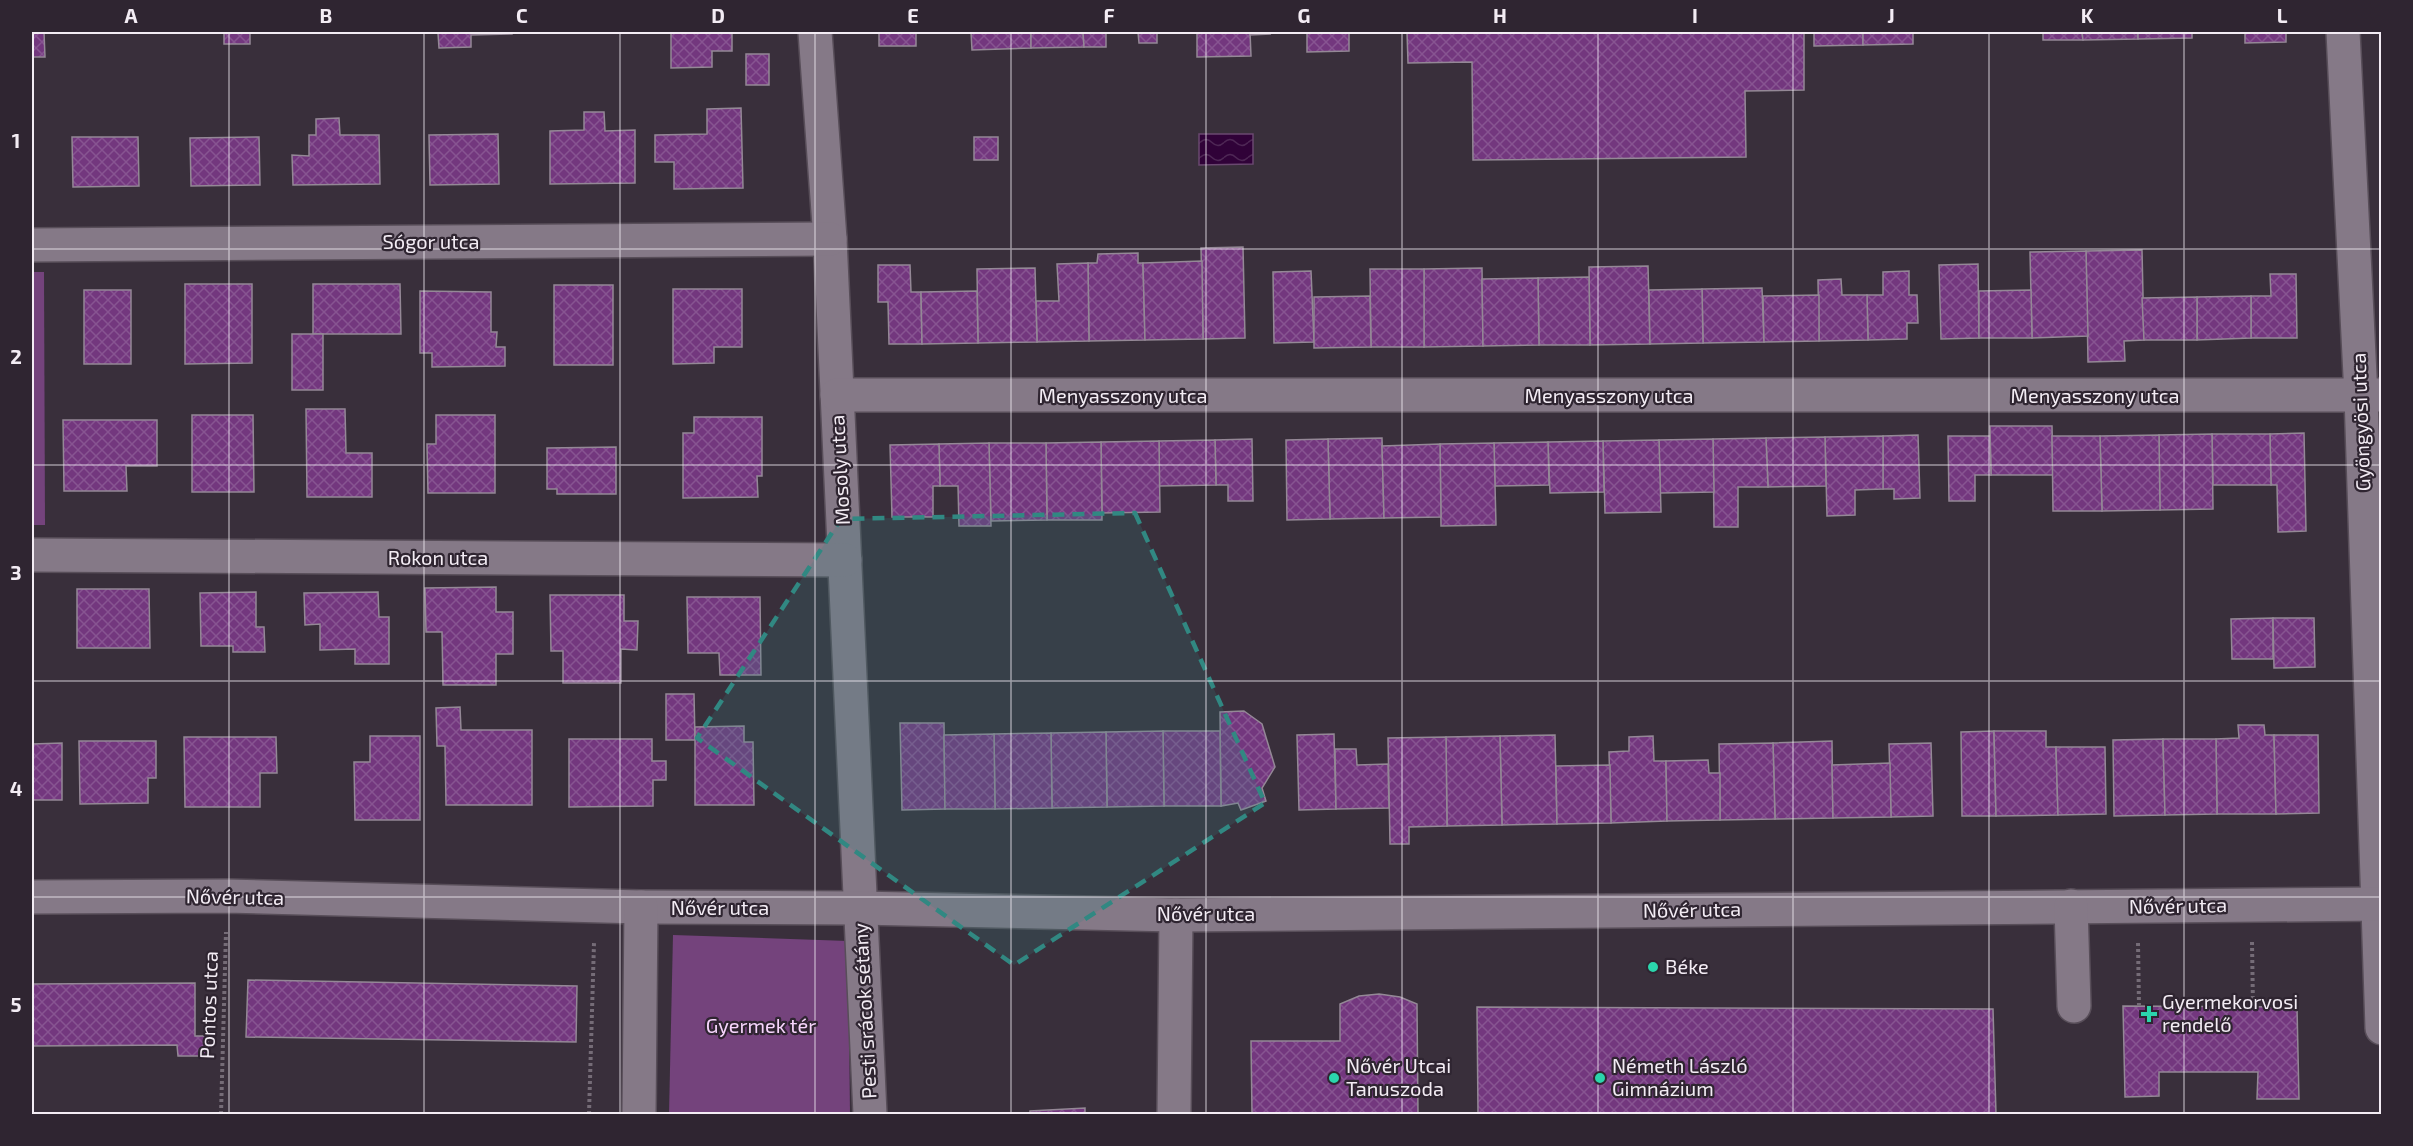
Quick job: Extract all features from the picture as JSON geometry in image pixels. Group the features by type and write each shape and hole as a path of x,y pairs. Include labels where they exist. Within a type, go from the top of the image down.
{"street":[{"name":"Mosoly utca","path":"815,32 830,239 860,908"},
{"name":"Gyöngyösi utca","path":"2343,32 2371,395 2382,1028"},
{"name":"Sógor utca","path":"32,245 830,239"},
{"name":"Menyasszony utca","path":"837,396 2371,395"},
{"name":"Rokon utca","path":"32,555 845,560"},
{"name":"Nővér utca","path":"32,897 227,896 641,908 860,908 1176,915 2379,904"},
{"path":"2072,906 2074,1006"},
{"path":"639,1114 641,908"},
{"name":"Pesti srácok sétány","path":"860,908 870,1114"},
{"path":"1174,1114 1176,915"}],"path":[{"name":"Pontos utca","path":"221,1114 227,896"},
{"path":"2251,905 2253,1007"},
{"path":"588,1114 595,906"},
{"path":"2137,906 2139,1006"}],"highlighted area":[{"path":"1135,513 1265,803 1014,965 697,738 841,519"}],"green space":[{"path":"32,272 44,272 45,525 32,525"},
{"name":"Gyermek tér","path":"673,935 848,941 850,1114 669,1114"}],"water":[{"path":"1199,134 1253,134 1253,164 1199,165"}],"building":[{"path":"32,32 44,32 45,57 32,57"},
{"path":"224,32 250,32 250,44 224,44"},
{"path":"419,32 512,32 512,34 471,35 471,47 439,48 438,33"},
{"path":"671,32 732,32 732,51 712,51 712,67 671,68"},
{"path":"879,32 916,32 916,46 879,46"},
{"path":"971,32 1031,32 1031,48 972,50"},
{"path":"1031,32 1083,32 1084,47 1031,48"},
{"path":"1083,32 1106,32 1106,47 1084,47"},
{"path":"1138,32 1157,32 1157,43 1139,43"},
{"path":"1197,32 1250,32 1251,56 1197,57"},
{"path":"1250,32 1269,32 1270,34 1250,35"},
{"path":"1307,32 1349,32 1349,51 1307,52"},
{"path":"1407,32 1804,32 1804,90 1745,91 1746,157 1473,160 1472,62 1408,63"},
{"path":"1814,32 1863,32 1863,45 1814,46"},
{"path":"1863,32 1913,32 1913,44 1863,45"},
{"path":"2043,32 2082,32 2083,40 2043,40"},
{"path":"2082,32 2138,32 2138,39 2083,40"},
{"path":"2138,32 2192,32 2192,38 2138,39"},
{"path":"2245,32 2286,32 2286,42 2245,43"},
{"path":"746,54 769,54 769,85 746,85"},
{"path":"741,108 743,188 674,189 674,162 655,162 655,135 707,134 707,109"},
{"path":"584,112 604,112 605,131 635,130 635,183 550,184 550,131 584,130"},
{"path":"339,118 340,135 379,135 380,184 293,185 292,155 309,156 309,135 316,135 316,119"},
{"path":"498,134 499,184 430,185 429,135"},
{"path":"72,137 138,137 139,186 73,187"},
{"path":"259,137 260,185 191,186 190,138"},
{"path":"974,137 998,137 998,160 974,160"},
{"path":"1243,247 1245,338 1203,339 1201,248"},
{"path":"2142,250 2144,340 2124,341 2125,361 2088,362 2086,251"},
{"path":"2086,251 2088,336 2032,338 2030,252"},
{"path":"1138,253 1138,263 1143,263 1145,340 1089,341 1088,263 1097,263 1098,254"},
{"path":"1202,261 1203,339 1145,340 1143,263"},
{"path":"1088,263 1089,341 1037,342 1036,301 1059,301 1057,264"},
{"path":"1978,264 1979,338 1941,339 1939,265"},
{"path":"878,265 910,265 911,292 921,292 922,344 889,344 888,302 878,302"},
{"path":"1648,266 1650,344 1590,345 1589,267"},
{"path":"1035,268 1037,342 978,343 977,269"},
{"path":"1482,268 1483,346 1424,347 1424,269"},
{"path":"1370,269 1424,269 1424,347 1371,347"},
{"path":"1311,271 1314,342 1274,343 1273,272"},
{"path":"1909,271 1909,295 1917,295 1918,323 1907,323 1907,339 1868,340 1867,295 1883,295 1883,272"},
{"path":"2270,274 2296,274 2297,338 2251,338 2251,296 2271,296"},
{"path":"1589,277 1590,345 1539,345 1538,278"},
{"path":"1538,278 1539,345 1483,346 1482,279"},
{"path":"1841,279 1842,295 1867,295 1868,340 1819,341 1818,280"},
{"path":"185,284 252,284 252,363 185,364"},
{"path":"313,284 400,284 401,334 313,334"},
{"path":"554,285 613,285 613,365 554,365"},
{"path":"1762,288 1764,342 1703,343 1702,289"},
{"path":"673,289 742,289 742,347 714,347 714,363 673,364"},
{"path":"1702,289 1703,343 1650,344 1649,290"},
{"path":"84,290 131,290 131,364 84,364"},
{"path":"2031,290 2032,338 1979,338 1979,291"},
{"path":"420,291 491,292 491,332 497,332 496,347 505,347 505,366 432,367 432,353 420,353"},
{"path":"977,291 978,343 922,344 921,292"},
{"path":"1819,295 1819,341 1764,342 1763,296"},
{"path":"1370,296 1371,347 1314,348 1314,297"},
{"path":"2251,296 2251,338 2197,340 2197,297"},
{"path":"2197,297 2197,340 2144,340 2142,298"},
{"path":"292,334 323,334 323,390 292,390"},
{"path":"306,409 345,409 346,453 372,453 372,497 307,497"},
{"path":"192,415 253,415 254,492 192,492"},
{"path":"436,415 495,415 495,493 428,493 427,444 436,444"},
{"path":"694,417 762,417 762,476 757,476 758,497 683,498 683,433 694,433"},
{"path":"63,420 157,420 157,466 126,466 127,491 64,491"},
{"path":"1990,426 2052,426 2053,475 1991,475"},
{"path":"2304,433 2306,531 2278,532 2277,485 2271,485 2270,434"},
{"path":"2212,434 2270,434 2271,485 2213,485"},
{"path":"2212,434 2213,509 2160,510 2159,435"},
{"path":"1918,435 1920,498 1894,499 1894,489 1883,489 1883,436"},
{"path":"2159,435 2160,510 2102,511 2100,436"},
{"path":"1883,436 1883,489 1855,490 1855,515 1827,516 1825,437"},
{"path":"1948,436 1990,436 1991,475 1975,475 1975,501 1949,501"},
{"path":"2052,436 2100,436 2102,511 2053,511"},
{"path":"1825,437 1826,486 1768,487 1766,438"},
{"path":"1382,438 1384,518 1330,519 1328,439"},
{"path":"1766,438 1768,487 1738,487 1738,527 1714,527 1713,439"},
{"path":"1252,439 1253,501 1228,501 1228,485 1216,485 1215,440"},
{"path":"1328,439 1330,519 1287,520 1286,440"},
{"path":"1713,439 1714,492 1660,493 1659,440"},
{"path":"1215,440 1216,485 1159,486 1159,441"},
{"path":"1659,440 1661,512 1605,513 1603,441"},
{"path":"1159,441 1160,512 1102,513 1101,442"},
{"path":"1603,441 1604,492 1550,493 1548,442"},
{"path":"1101,442 1102,520 1047,520 1046,443"},
{"path":"1548,442 1549,485 1495,486 1494,443"},
{"path":"989,443 1046,443 1047,520 991,521"},
{"path":"989,443 991,526 959,526 958,486 940,486 939,444"},
{"path":"1494,443 1496,525 1441,526 1440,444"},
{"path":"939,444 940,486 933,486 933,517 892,517 890,445"},
{"path":"1440,444 1441,517 1384,518 1382,446"},
{"path":"616,447 616,494 557,494 557,489 547,489 547,448"},
{"path":"496,587 496,612 513,612 513,654 496,654 496,685 443,685 442,632 426,632 425,588"},
{"path":"77,589 149,589 150,648 77,648"},
{"path":"256,592 256,627 264,627 265,652 233,652 233,646 201,646 200,593"},
{"path":"378,592 379,617 389,617 389,664 355,664 355,649 320,650 320,624 305,625 304,593"},
{"path":"550,595 624,595 624,621 638,621 637,650 621,649 621,683 563,683 563,651 551,651"},
{"path":"687,597 760,597 761,675 720,675 719,653 688,653"},
{"path":"2273,618 2273,659 2232,659 2231,619"},
{"path":"2273,618 2314,618 2315,667 2274,668"},
{"path":"666,694 694,694 695,740 666,740"},
{"path":"460,707 461,730 532,730 532,805 446,805 445,746 437,746 436,708"},
{"path":"1244,711 1262,724 1275,767 1262,788 1266,801 1241,810 1238,803 1221,806 1220,712"},
{"path":"900,723 944,723 945,809 902,810"},
{"path":"2238,725 2264,725 2265,735 2274,735 2276,814 2217,814 2216,739 2239,738"},
{"path":"744,726 744,742 753,742 754,805 695,805 695,727"},
{"path":"1163,731 1220,731 1221,806 1164,806"},
{"path":"1163,731 1164,806 1107,807 1106,732"},
{"path":"1994,731 1996,816 1962,816 1961,732"},
{"path":"1994,731 2046,731 2046,747 2056,747 2058,815 1996,816"},
{"path":"1106,732 1107,807 1052,808 1051,733"},
{"path":"1051,733 1052,808 995,809 994,734"},
{"path":"994,734 995,809 945,809 944,735"},
{"path":"1334,734 1336,809 1299,810 1297,735"},
{"path":"1555,735 1557,824 1502,825 1500,736"},
{"path":"2274,735 2318,735 2319,813 2276,814"},
{"path":"370,736 420,736 420,820 355,820 354,762 370,762"},
{"path":"1500,736 1502,825 1447,826 1446,737"},
{"path":"1653,736 1654,761 1666,761 1667,821 1611,823 1609,752 1629,751 1629,737"},
{"path":"184,737 276,737 277,773 260,773 260,807 185,807"},
{"path":"1446,737 1447,826 1409,827 1409,844 1390,844 1388,738"},
{"path":"569,739 652,739 652,761 666,761 666,780 653,780 653,806 569,807"},
{"path":"2163,739 2165,815 2114,816 2113,740"},
{"path":"2163,739 2216,739 2217,814 2165,815"},
{"path":"79,741 156,741 156,778 148,778 148,803 80,804"},
{"path":"1832,741 1833,818 1775,819 1773,743"},
{"path":"62,743 62,800 32,800 32,744"},
{"path":"1773,743 1775,819 1720,820 1719,744"},
{"path":"1931,743 1933,816 1891,817 1889,744"},
{"path":"2056,747 2105,747 2106,814 2058,815"},
{"path":"1335,749 1356,749 1357,765 1388,764 1389,808 1336,809"},
{"path":"1708,760 1709,773 1720,773 1720,820 1667,821 1666,761"},
{"path":"1890,763 1891,817 1833,818 1832,765"},
{"path":"1610,765 1611,823 1557,824 1556,766"},
{"path":"248,980 577,986 576,1042 246,1037"},
{"path":"195,983 195,1036 208,1036 209,1056 178,1056 177,1045 32,1046 32,984"},
{"name":"Nővér Utcai Tanuszoda","path":"1379,994 1400,997 1417,1004 1418,1114 1252,1114 1251,1041 1340,1041 1340,1004 1359,996"},
{"path":"2123,1006 2297,1007 2299,1099 2257,1099 2258,1072 2159,1072 2159,1096 2125,1097"},
{"name":"Németh László Gimnázium","path":"1477,1007 1993,1009 1996,1114 1478,1114"},
{"path":"1085,1108 1085,1114 1030,1114 1030,1111"}],"place":[{"name":"Béke","path":"1653,967"},
{"name":"Gyermekorvosi rendelő","path":"2149,1014"},
{"name":"Nővér Utcai Tanuszoda","path":"1334,1078"},
{"name":"Németh László Gimnázium","path":"1600,1078"}]}
